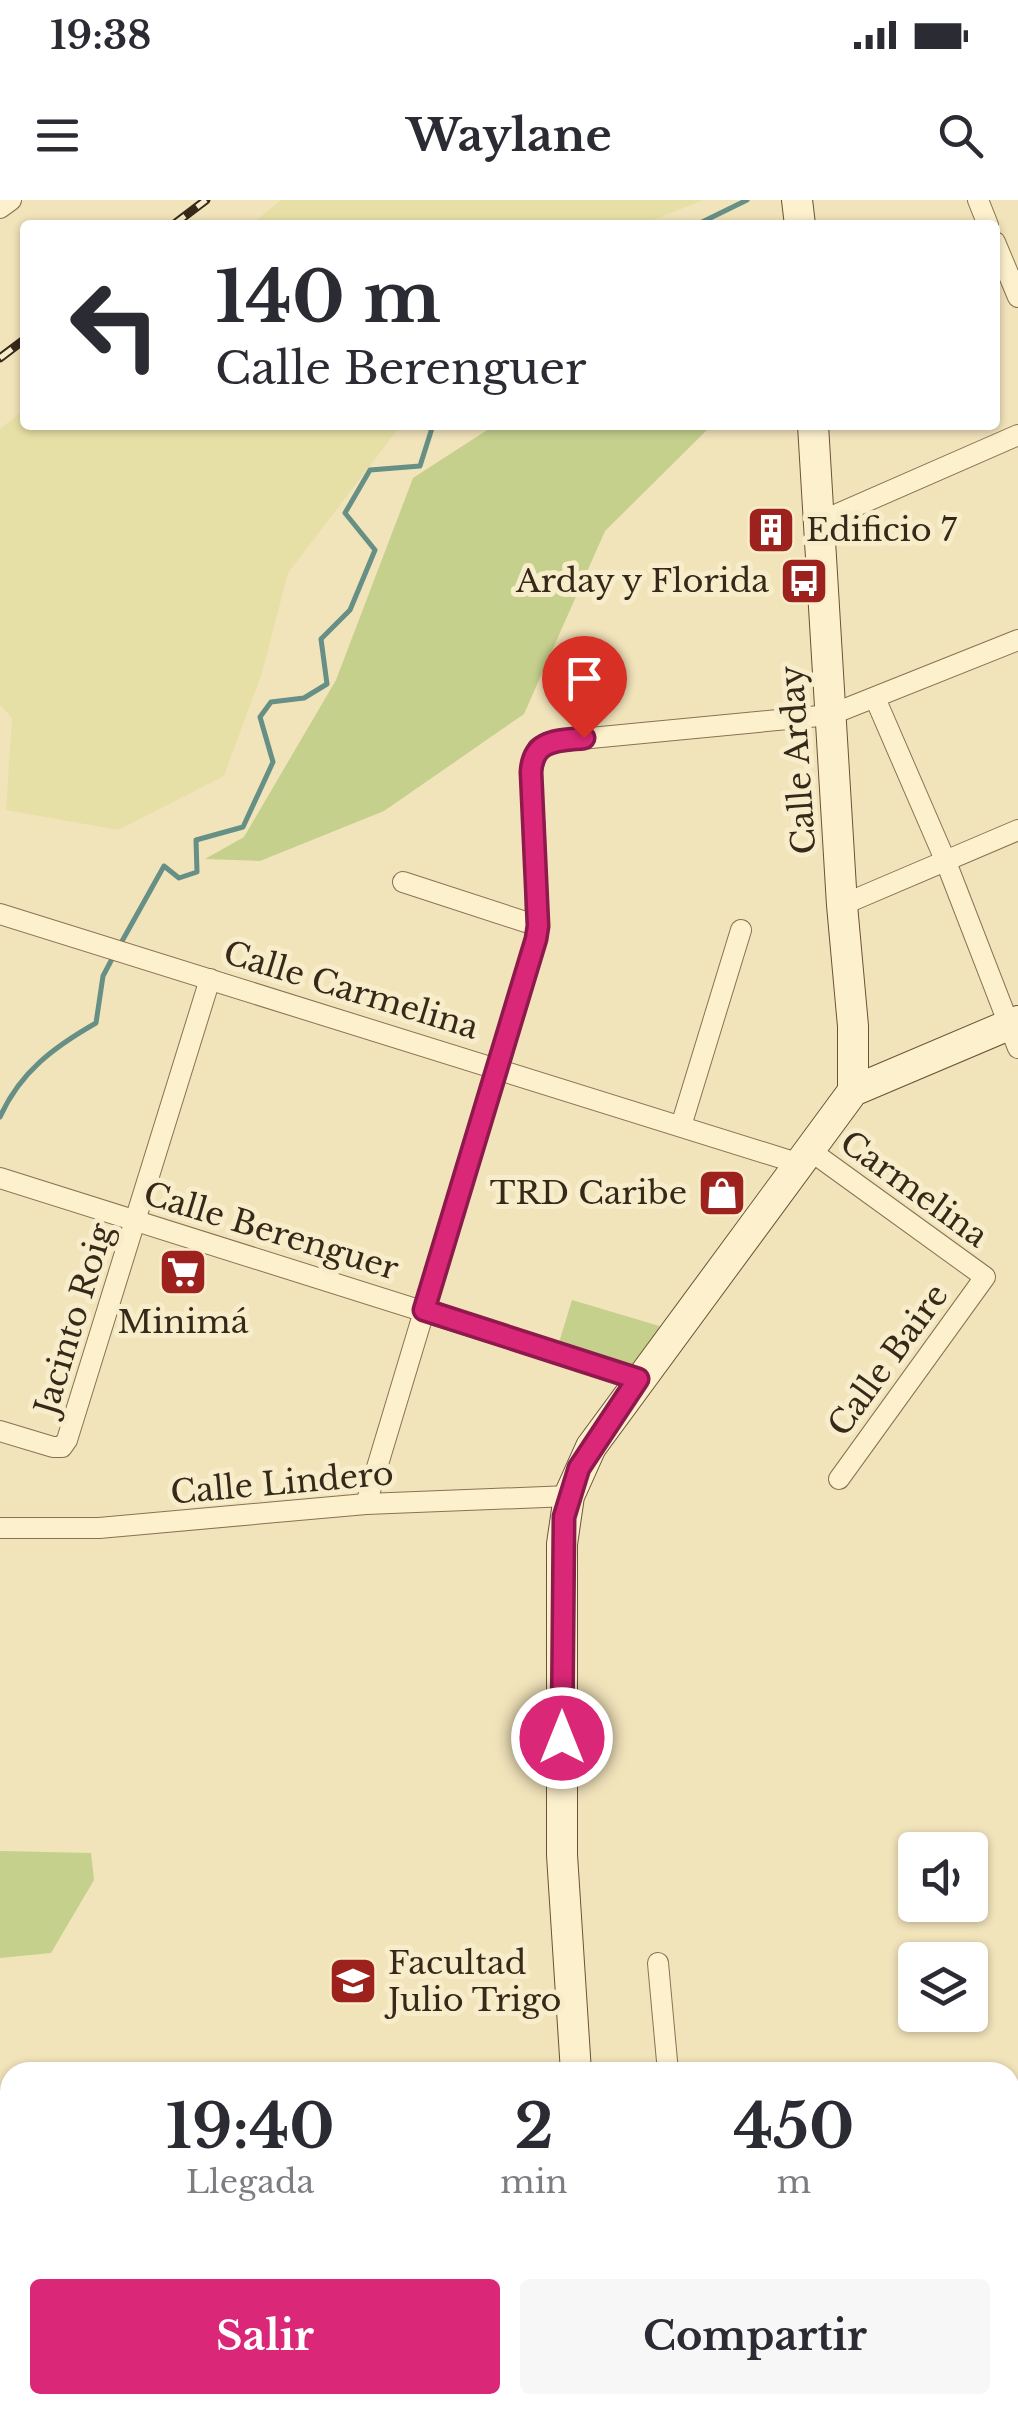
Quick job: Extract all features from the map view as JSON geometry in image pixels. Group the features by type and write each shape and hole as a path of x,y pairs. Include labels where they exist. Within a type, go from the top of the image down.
{"street":[{"path":"0,208 11,200"},
{"path":"1002,249 1018,297"},
{"name":"Calle Arday","path":"813,430 854,1091"},
{"path":"817,523 1018,435"},
{"path":"366,1504 500,1068 538,926 531,772 538,748 549,742 830,715 1018,640"},
{"path":"575,2062 562,1854 562,1544 570,1496 590,1447 802,1156 854,1091 1015,1031 875,698"},
{"path":"842,905 1018,830"},
{"path":"403,882 538,926"},
{"name":"Calle Carmelina","path":"0,914 681,1126 802,1156"},
{"path":"681,1126 741,930"},
{"name":"Jacinto Roig","path":"0,1431 62,1446 68,1440 210,978"},
{"name":"Carmelina","path":"802,1156 985,1277"},
{"name":"Calle Berenguer","path":"0,1178 638,1379"},
{"name":"Calle Baire","path":"838,1479 985,1277"},
{"name":"Calle Lindero","path":"0,1528 99,1528 366,1504 570,1496"},
{"path":"658,1963 667,2062"}],"shaded area":[{"path":"281,200 703,200 653,220 257,220"},
{"path":"20,413 20,430 397,430 288,573 262,673 224,776 118,830 6,810 12,718 0,705 0,429"}],"green space":[{"path":"487,430 707,430 605,531 524,714 384,811 260,861 205,859 244,837 336,680 413,478"},
{"path":"572,1300 666,1328 638,1371 558,1346"},
{"path":"0,1851 91,1853 94,1880 51,1953 0,1958"}],"waterway":[{"path":"706,220 747,200"},
{"path":"121,943 164,866 179,878 197,872 196,840 243,827 273,762 260,717 271,702 304,698 327,684 321,639 350,610 375,550 345,513 370,470 420,466 431,430"},
{"path":"0,1117 18,1087 40,1062 96,1023 103,976 113,957"}],"railway":[{"path":"180,220 206,200"},
{"path":"0,358 20,343"}],"place":[{"name":"Edificio 7","path":"771,530"},
{"name":"Arday y Florida","path":"804,581"},
{"name":"TRD Caribe","path":"722,1193"},
{"name":"Minimá","path":"183,1272"},
{"name":"Facultad Julio Trigo","path":"353,1981"}],"route":[{"path":"562,1738 564,1517 590,1447 638,1379 424,1310 536,939 533,757 538,748 549,742 584,738"}]}
